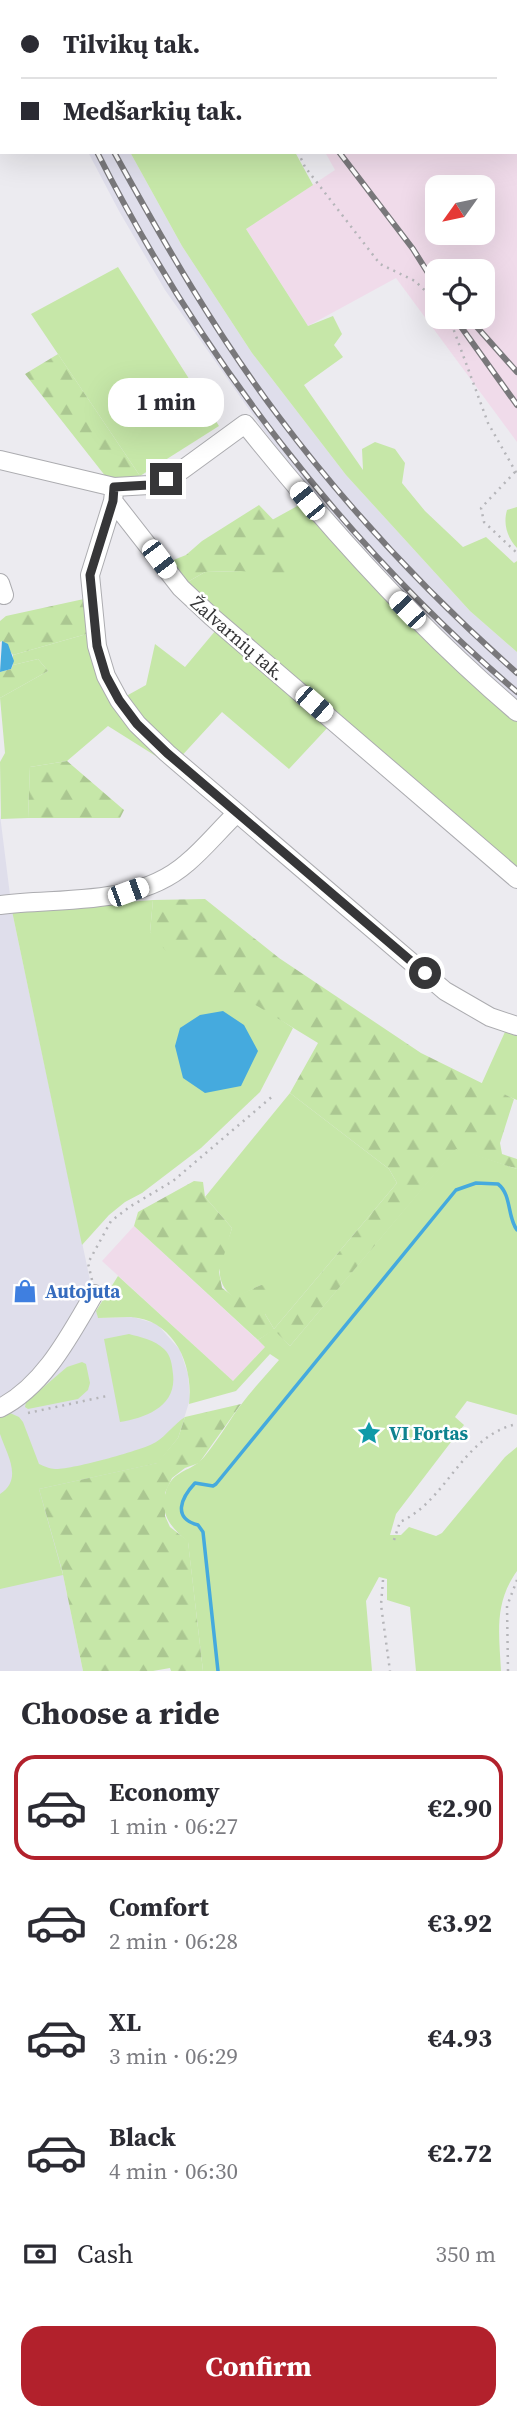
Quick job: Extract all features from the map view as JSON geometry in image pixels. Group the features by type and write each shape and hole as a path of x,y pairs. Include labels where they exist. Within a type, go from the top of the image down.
{"street":[{"path":"0,460 114,494 166,479 245,424 307,501 369,570 426,630 517,712"},
{"path":"114,494 90,575 97,646 106,676 119,700 137,724 445,991 490,1017 517,1026"},
{"name":"Žalvarnių tak.","path":"114,494 181,588 204,610 517,879"},
{"path":"0,905 105,897 150,884 186,864 237,813"},
{"path":"0,1408 12,1402 52,1362 94,1294"}],"path":[{"path":"299,154 305,167 380,264 415,281 425,291"},
{"path":"453,329 488,423 516,473 481,508 484,522 517,553"},
{"path":"94,1294 88,1263 111,1222 131,1206 173,1181 274,1095"},
{"path":"28,1413 107,1396"},
{"path":"394,1540 400,1522 420,1512 469,1453 485,1438 517,1424"},
{"path":"383,1580 381,1605 390,1671"},
{"path":"508,1671 507,1606 517,1580"}],"shaded area":[{"path":"89,154 131,154 182,246 252,353 346,475 470,611 517,652 517,700 430,620 309,489 267,435 165,290"},
{"path":"326,154 517,154 517,442 434,329 495,329 495,259 425,259 425,317 396,278 308,326 246,229 335,170"},
{"path":"0,815 12,911 98,1318 133,1317 157,1324 180,1350 188,1374 190,1399 178,1438 62,1570 83,1671 0,1671"},
{"path":"134,1226 265,1347 233,1381 102,1261"}],"green space":[{"path":"131,154 296,154 313,185 246,229 308,326 333,316 342,334 334,345 343,357 304,385 363,470 362,449 375,442 395,449 405,463 402,483 425,511 463,547 486,537 514,563 517,561 517,652 470,611 346,475 252,353 182,246"},
{"path":"118,267 219,426 140,476 31,314"},
{"path":"58,354 140,476 110,482 25,374"},
{"path":"301,504 517,720 517,870 184,584 205,572 241,571 287,535 272,520"},
{"path":"259,505 287,534 292,576 241,571 205,572 184,584 166,563 186,555 202,541"},
{"path":"517,507 517,548 508,535 505,520 507,510"},
{"path":"93,597 97,631 13,655 2,641 0,642 0,621 6,616"},
{"path":"216,630 330,725 289,769 222,712 177,761 162,760 108,726 67,761 30,767 28,818 1,819 0,762 5,753 0,698 48,671 38,659 13,665 13,655 97,631 119,700 146,685 155,644 185,667"},
{"path":"38,659 48,671 0,698 0,672 11,669 13,665"},
{"path":"67,761 124,810 120,818 28,818 30,767"},
{"path":"205,899 279,958 421,1053 514,1099 500,1143 502,1154 517,1159 517,1169 456,1149 290,1346 274,1330 258,1340 134,1226 138,1212 194,1181 203,1182 205,1197 232,1228 219,1272 222,1288 234,1297 261,1285 274,1287 265,1314 274,1329 397,1183 389,1169 290,1093 318,1043 171,957 150,932 153,900"},
{"path":"153,900 150,932 293,1028 260,1092 201,1148 109,1215 82,1245 12,911"},
{"path":"509,1023 517,1026 517,1100 481,1085"},
{"path":"290,1093 389,1169 397,1183 274,1329 265,1314 261,1285 234,1298 226,1290 220,1265 232,1228 205,1197"},
{"name":"VI Fortas","path":"456,1148 517,1169 517,1415 467,1401 455,1417 464,1425 396,1514 390,1535 401,1535 409,1527 436,1536 442,1533 505,1457 517,1447 517,1571 501,1607 501,1671 416,1671 410,1607 387,1600 387,1579 379,1577 366,1601 372,1671 203,1671 188,1542 168,1520 164,1499 175,1477 202,1459 245,1400 279,1360 270,1354 236,1391 189,1404 188,1374 178,1347 170,1336 159,1326 146,1320 131,1317 98,1318 96,1311 118,1276 233,1381 265,1347 258,1340 274,1329 290,1346"},
{"path":"129,1334 152,1341 166,1351 172,1364 173,1385 165,1402 158,1408 140,1417 120,1422 104,1339"},
{"path":"82,1362 86,1364 90,1383 88,1390 78,1399 28,1409 25,1407 26,1402 67,1367"},
{"path":"241,1404 199,1463 185,1468 172,1478 165,1493 165,1516 170,1527 188,1541 203,1671 171,1671 170,1668 153,1671 83,1671 62,1570 39,1489 157,1463 178,1438 185,1417"},
{"path":"10,1413 23,1422 39,1464 55,1469 90,1463 149,1445 185,1417 178,1438 158,1463 39,1489 63,1575 0,1589 0,1494 11,1481 12,1473 0,1434 0,1417"}],"water":[{"path":"2,641 8,644 14,661 11,669 0,672"},
{"path":"223,1011 244,1025 258,1051 241,1086 205,1093 183,1078 175,1046 180,1028 200,1015"}],"waterway":[{"path":"218,1671 203,1532 182,1513 186,1495 195,1483 213,1486 216,1484 456,1190 476,1183 498,1184 508,1200 517,1230"}],"railway":[{"path":"98,154 137,228 182,301 229,373 280,443 392,573 453,634 517,692"},
{"path":"115,154 192,288 234,354 306,452 362,519 422,583 517,673"},
{"path":"341,154 425,268"},
{"path":"463,329 517,405"},
{"path":"479,329 517,372"}],"place":[{"name":"Autojuta","path":"25,1291"},
{"name":"VI Fortas","path":"369,1433"}],"route":[{"path":"166,479 149,485 114,487 113,501 90,575 97,646 106,676 119,700 137,724 167,753 425,973"}]}
